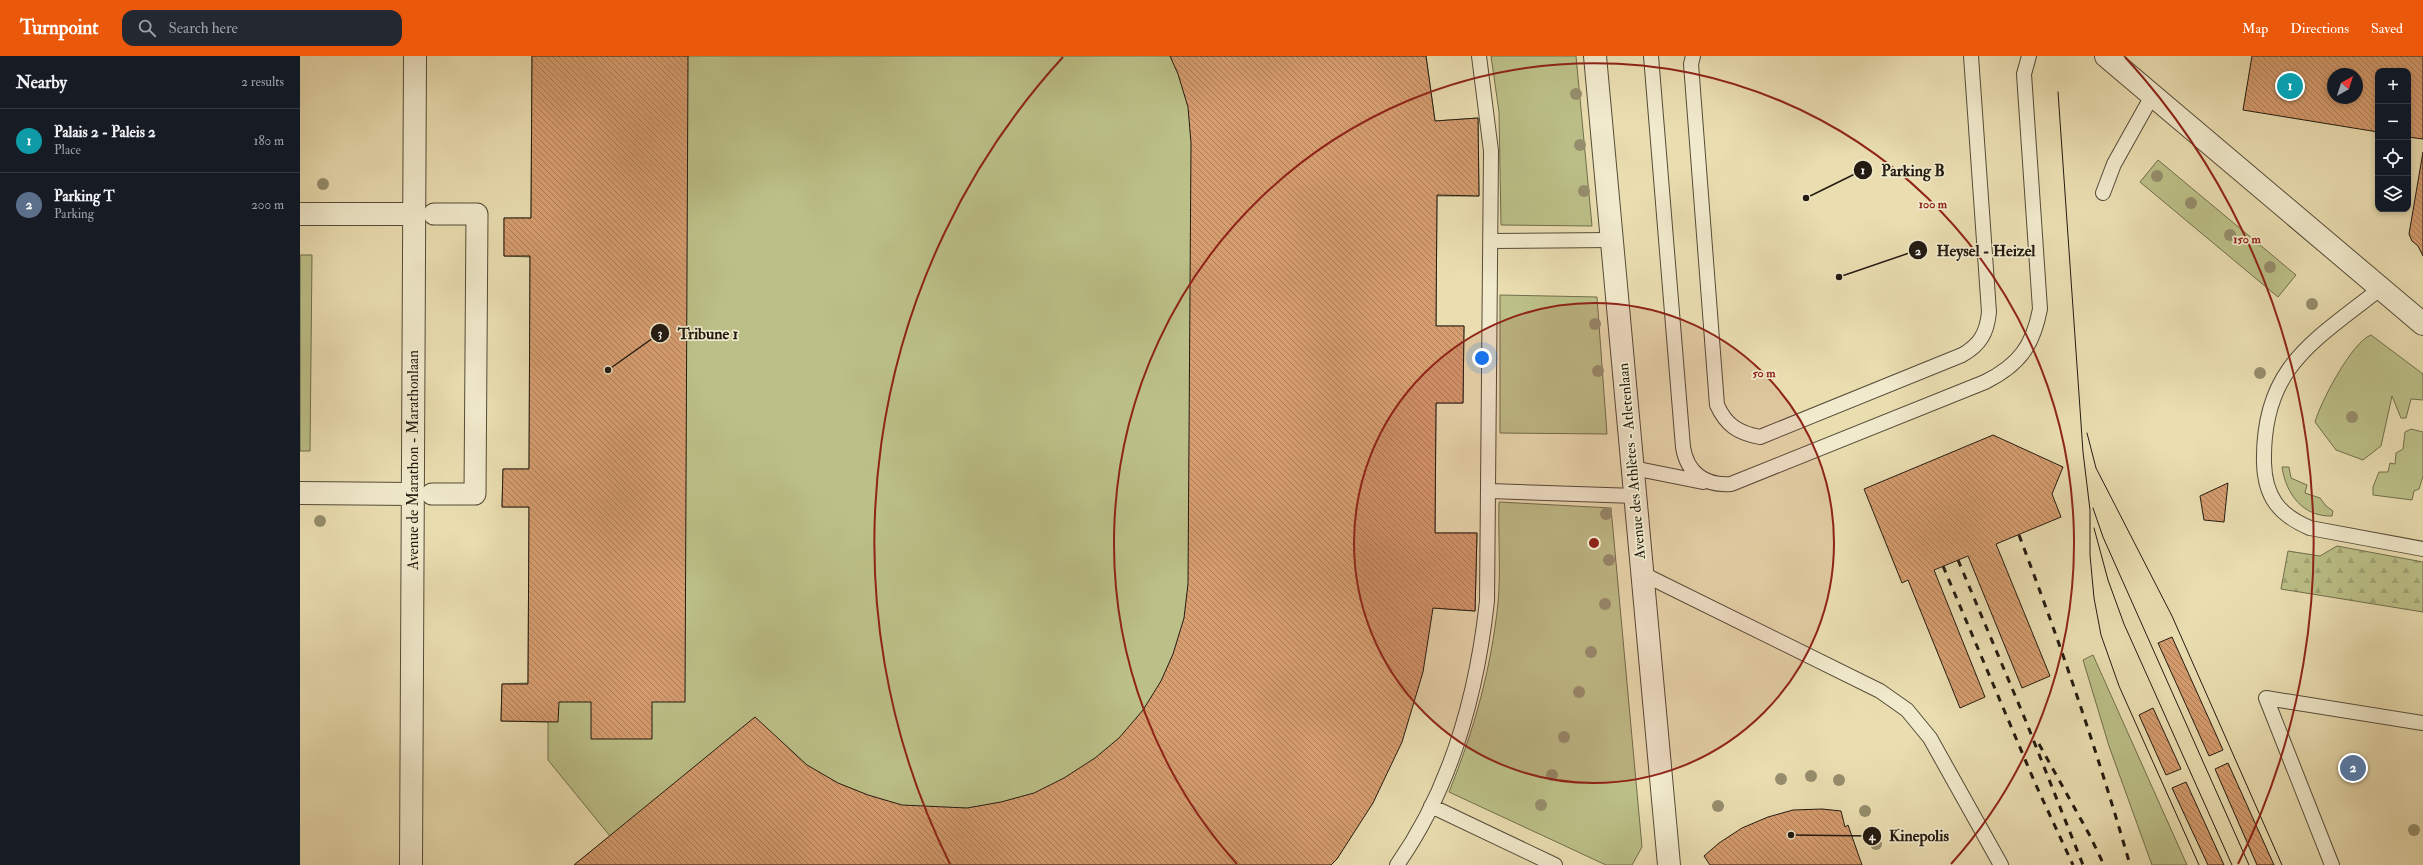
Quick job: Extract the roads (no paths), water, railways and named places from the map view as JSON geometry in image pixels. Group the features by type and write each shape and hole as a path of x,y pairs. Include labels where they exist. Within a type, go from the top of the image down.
{"street":[{"name":"Avenue de Marathon - Marathonlaan","path":"411,865 422,494 424,214 415,56"},
{"name":"Avenue des Athlètes - Atletenlaan","path":"1595,56 1669,865"},
{"path":"2106,56 2423,324"},
{"path":"300,214 477,214 475,494 300,493"}],"lane":[{"path":"1397,865 1420,828 1451,760 1463,724 1480,654 1487,601 1491,151 1479,56"},
{"path":"1651,56 1683,447 1691,469 1704,480 1713,483"},
{"path":"1693,56 1691,64 1717,405 1723,418 1733,428 1746,434 1760,437 1962,356 1974,349 1983,338 1988,326 1989,312 1971,56"},
{"path":"1633,468 1713,483 1731,484 1985,382 2002,373 2017,361 2029,346 2037,328 2040,309 2024,74 2029,56"},
{"path":"2103,193 2114,164 2152,96"},
{"path":"1490,241 1612,240"},
{"path":"2381,288 2310,344 2282,379 2272,398 2266,420 2264,444 2265,473 2269,491 2278,508 2292,521 2310,528 2423,549"},
{"path":"1488,491 1636,496"},
{"path":"1643,574 1880,691 1906,710 1930,738 2001,865"},
{"path":"2332,865 2266,698 2423,723"},
{"path":"1431,806 1555,865"}],"tram line":[{"path":"2058,92 2083,452 2090,510 2090,555 2094,598 2101,635 2119,686 2199,865"},
{"path":"2087,433 2096,468 2172,616 2282,865"},
{"path":"2093,508 2103,537 2249,865"},
{"path":"2094,528 2108,580 2124,624 2232,865"}],"railway":[{"path":"2019,535 2078,698 2130,865"},
{"path":"1958,560 2025,719 2083,865"},
{"path":"1943,566 2035,783 2073,865"},
{"path":"2039,744 2089,834 2104,865"}],"place":[{"name":"Palais 2 - Paleis 2","path":"2290,86"},
{"name":"Parking B","path":"1806,198"},
{"name":"Heysel - Heizel","path":"1839,277"},
{"name":"Tribune 1","path":"608,370"},
{"name":"Parking T","path":"2353,768"},
{"name":"Kinepolis","path":"1791,835"}]}
